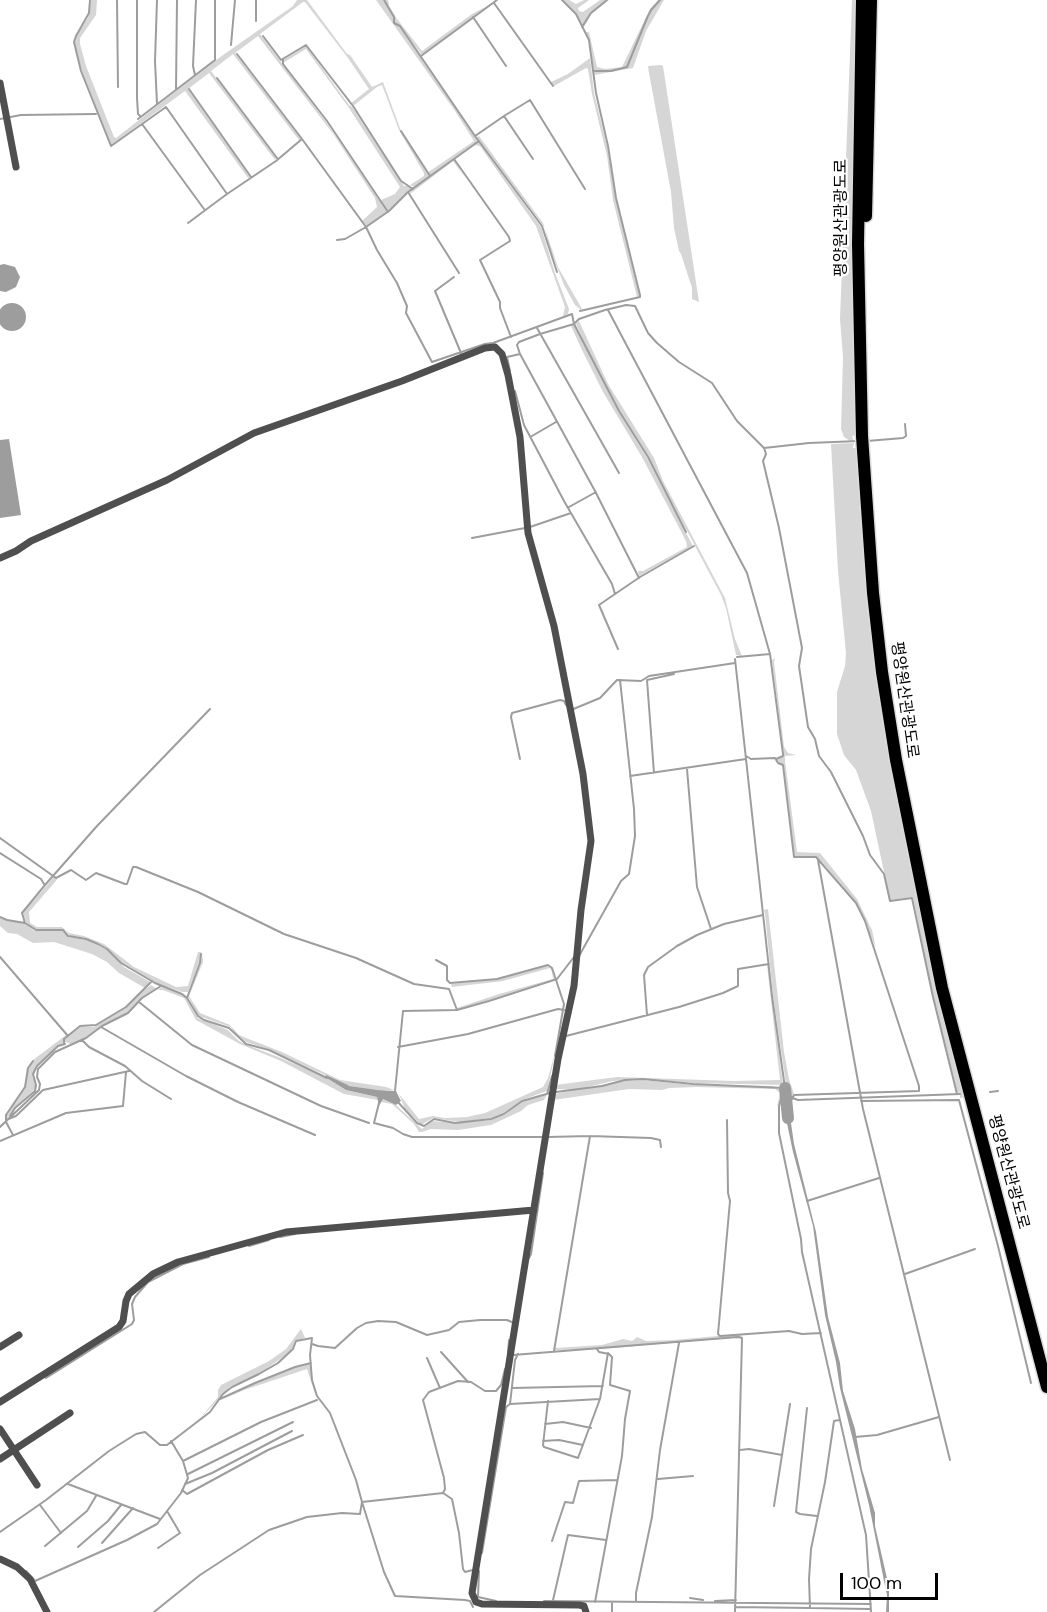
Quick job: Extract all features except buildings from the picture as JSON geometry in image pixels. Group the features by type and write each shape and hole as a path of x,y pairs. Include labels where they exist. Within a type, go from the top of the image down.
{"highway":[{"name":"평양원산관광도로","path":"862,0 858,244 873,593 896,760 942,988 1047,1387"},
{"path":"871,0 866,246 866,441 889,671 919,845 950,988 1047,1355"}],"street":[{"path":"0,82 16,166"},
{"path":"0,558 30,541 166,480 254,433 402,381 485,348 495,347 502,354 520,437 528,533 554,626 583,774 591,841 581,910 574,986 558,1059 472,1593 476,1602 482,1604 579,1605 584,1606 586,1612"},
{"path":"0,1402 119,1327 123,1321 129,1294 153,1274 178,1262 285,1232 534,1210"},
{"path":"0,1347 19,1335"},
{"path":"0,1459 70,1413"},
{"path":"0,1429 37,1485"},
{"path":"0,1559 17,1567 30,1579 47,1612"}],"shaded area":[{"path":"91,0 97,0 96,15 80,38 80,44 86,66 114,137 116,138 216,60 293,6 297,0 307,0 372,87 383,82 401,131 427,173 474,141 376,0 383,0 394,17 384,0 388,0 397,19 422,51 472,14 493,3 422,55 400,26 395,24 400,27 478,141 541,227 569,309 568,314 563,316 565,307 536,226 480,146 475,145 455,159 476,142 453,159 466,179 453,161 410,194 411,190 408,191 388,211 381,200 395,194 400,187 349,108 306,49 283,63 283,60 306,46 352,107 404,186 410,186 413,189 415,187 410,185 424,176 424,173 399,130 382,85 353,106 350,104 369,89 305,2 260,34 326,122 387,212 367,226 362,221 377,207 375,198 334,135 258,36 235,53 301,139 299,140 233,54 211,71 276,158 275,160 209,73 188,89 250,177 248,178 185,91 111,145 82,71 74,42 88,18"},
{"path":"563,0 576,4 589,0 578,8 583,12 600,0 609,0 591,14 584,27 576,13"},
{"path":"658,0 664,0 646,31 633,68 594,75 590,40 586,32 589,32 597,67 605,69 622,67 650,9"},
{"path":"852,0 859,0 857,435 852,436 854,441 850,441 844,437 841,429 843,357 840,319"},
{"path":"590,58 594,93 607,146 616,199 640,296 637,297 613,200 607,156 588,69 554,86 551,82 568,74"},
{"path":"648,66 663,66 699,302 692,299 692,288 679,251 674,228 671,192 649,73"},
{"path":"479,136 544,227 479,140 477,137"},
{"path":"545,230 558,267 581,310 575,305 564,285"},
{"path":"0,265 15,267 20,277 16,287 6,292 0,291"},
{"path":"12,303 22,307 26,317 22,327 12,331 2,327 -2,317 2,307"},
{"path":"579,321 608,384 654,458 663,481 725,598 735,639 742,656 736,655 721,595 648,457 597,369 618,411 647,458 693,546 639,576 638,571 643,571 687,547 686,541 581,348 571,326 574,324 576,326 588,351 576,324"},
{"path":"9,439 21,515 0,518 0,440"},
{"path":"854,443 883,719 924,928 965,1097 960,1098 933,997 913,897 890,900 871,811 856,770 844,755 837,734 837,692 845,666 846,653 838,571 831,444"},
{"path":"775,658 784,747 788,753 796,755 785,756 785,761 797,852 820,853 857,899 872,930 876,948 856,902 823,863 816,857 796,857 794,855 784,768 777,761 778,758 784,756 772,660"},
{"path":"54,877 57,879 55,882 29,912 30,923 37,927 62,927 69,933 84,936 104,944 134,967 176,987 188,986 198,952 201,952 188,992 156,983 121,962 107,948 86,938 70,936 65,930 60,929 36,930 30,927 23,913"},
{"path":"768,909 784,1052 794,1094 792,1096 786,1084 773,996 764,910"},
{"path":"0,918 24,923 35,931 62,930 68,937 98,945 107,950 124,967 150,982 145,988 92,954 54,942 33,943 17,934 8,933 0,926"},
{"path":"202,952 203,962 189,996 200,1013 230,1025 239,1035 282,1052 340,1080 394,1090 372,1090 347,1085 268,1049 246,1042 235,1034 231,1027 198,1016 188,996 201,963"},
{"path":"767,965 783,1085 694,1083 643,1079 613,1081 575,1090 556,1089 555,1085 617,1077 734,1081 780,1080"},
{"path":"547,966 552,969 554,979 458,1010 457,1008 553,979 552,972 550,968 503,981 452,987 451,984 497,979"},
{"path":"151,985 157,989 142,997 128,1013 102,1025 85,1038 71,1044 65,1042 65,1039 80,1027 94,1027 126,1008"},
{"path":"162,987 182,994 198,1018 228,1030 239,1041 325,1077 346,1090 377,1097 378,1100 344,1094 281,1061 240,1044 196,1020 184,998 158,990"},
{"path":"66,1035 68,1036 63,1039 63,1043 36,1066 33,1074 36,1085 34,1090 6,1120 25,1087 28,1068 33,1060"},
{"path":"556,1049 547,1091 522,1100 504,1113 490,1118 461,1122 433,1118 421,1125 405,1109 399,1094 419,1119 433,1116 467,1117 485,1113 543,1087 548,1078"},
{"path":"326,1075 350,1086 396,1091 401,1101 396,1105 383,1099 379,1106 377,1097 346,1090 325,1077"},
{"path":"642,1080 694,1085 772,1086 782,1089 783,1096 777,1107 780,1093 775,1089 697,1087 662,1090 629,1089 553,1100 554,1094 624,1081"},
{"path":"547,1094 544,1100 528,1105 521,1111 491,1125 458,1130 431,1129 422,1132 419,1132 414,1124 392,1104 381,1102 383,1099 396,1105 422,1129 432,1121 455,1123 491,1120 505,1115 522,1101"},
{"path":"783,1104 792,1104 789,1109 794,1144 816,1232 828,1317 840,1363 843,1391 855,1429 862,1469 875,1513 875,1526 889,1587 889,1612 886,1612 887,1595 869,1505 840,1388 825,1315 813,1226"},
{"path":"301,1329 305,1338 295,1341 293,1349 259,1374 231,1386 198,1421 218,1397 221,1385 269,1361 286,1349"},
{"path":"741,1335 742,1337 601,1349 555,1350 555,1348 602,1345 623,1339 632,1341 637,1337 646,1341"},
{"path":"311,1364 317,1400 307,1369 219,1401 255,1383 295,1367"}],"waterway":[{"path":"90,0 89,13 74,42 81,71 111,146 166,107 227,194"},
{"path":"117,0 118,87"},
{"path":"137,0 137,98 140,116"},
{"path":"157,0 155,61 157,104"},
{"path":"176,90 177,0"},
{"path":"195,75 193,66 196,0"},
{"path":"138,119 215,60 215,0"},
{"path":"231,45 235,0"},
{"path":"256,0 256,21"},
{"path":"384,0 394,17 394,23 400,26 475,136 542,226 557,272"},
{"path":"421,56 497,0"},
{"path":"562,0 576,14 589,40 596,93 608,146 616,198 640,295 640,297 580,311"},
{"path":"582,27 591,13 607,0"},
{"path":"593,71 611,71 627,67 647,18 660,0"},
{"path":"494,3 553,86"},
{"path":"473,17 506,66"},
{"path":"263,36 281,60 306,45 353,106 401,181 413,189"},
{"path":"237,54 302,139"},
{"path":"283,59 283,64 327,121 388,212"},
{"path":"217,78 277,158"},
{"path":"189,89 251,177"},
{"path":"504,116 530,100 585,189"},
{"path":"0,119 21,115 96,114"},
{"path":"475,136 504,116 533,159"},
{"path":"142,124 204,209"},
{"path":"401,131 430,176"},
{"path":"188,223 276,161 302,139 366,227 397,283 407,306 406,313 432,362 493,343 572,314"},
{"path":"337,240 345,239 389,211 408,192 479,141"},
{"path":"454,159 509,237 510,241 480,260 500,302 511,337"},
{"path":"408,192 459,273"},
{"path":"454,277 435,291 461,353"},
{"path":"639,578 517,345 519,342 540,334 574,324 579,319 626,305 635,306 648,333 657,343 679,362 712,383 737,421 764,448 766,454 763,461 779,528 802,648 799,666 808,727 815,739 819,756 831,772 870,855 884,874 890,901 912,898 957,1094"},
{"path":"608,310 747,573 770,654 737,657"},
{"path":"572,314 574,324 619,411 648,457 686,532"},
{"path":"537,328 619,473"},
{"path":"510,371 507,357 520,354"},
{"path":"515,391 524,425 564,501 612,584 615,594 599,605 618,649"},
{"path":"532,436 556,422"},
{"path":"867,441 903,438 906,436 905,424"},
{"path":"764,448 859,441"},
{"path":"569,507 596,492"},
{"path":"530,527 571,513"},
{"path":"472,538 525,528"},
{"path":"615,594 694,546"},
{"path":"770,654 783,754 776,759"},
{"path":"556,1092 643,1079 693,1084 785,1088 772,996 735,659"},
{"path":"571,710 600,698 617,680 641,681 649,676 735,663"},
{"path":"654,773 647,680 674,674"},
{"path":"579,956 621,881 629,874 635,836 620,680"},
{"path":"520,759 512,713 560,700 566,705"},
{"path":"25,923 22,913 45,885 97,826 210,709"},
{"path":"746,756 751,759 775,758 783,765 794,857 816,857 856,903 865,921 919,1086 919,1091 794,1095 792,1099"},
{"path":"630,776 746,759"},
{"path":"687,769 697,887 711,929"},
{"path":"0,838 56,878 71,870 86,880 96,873 127,884 133,867 136,867 198,892 284,934 356,958 414,984 449,989 457,1010"},
{"path":"0,853 41,879 44,884"},
{"path":"818,860 863,1109 950,1460"},
{"path":"647,1015 644,975 648,967 697,935 724,924 763,915"},
{"path":"0,917 25,923 36,930 63,930 68,936 98,944 107,949 121,963 155,983 182,994 198,1016 204,1020 229,1028 246,1044 269,1050 327,1078"},
{"path":"187,998 201,954"},
{"path":"0,957 68,1036"},
{"path":"395,1091 403,1011 457,1010 489,1001 557,979 574,957"},
{"path":"436,960 447,966 447,980 450,983 497,979 548,965 552,968 564,1004 555,1056"},
{"path":"566,1036 679,1007 723,993 738,986 738,969 769,964"},
{"path":"64,1043 64,1039 80,1026 96,1025 126,1007 152,981"},
{"path":"0,1127 39,1090 38,1069 55,1052 86,1038 102,1026 128,1013 142,998 161,986"},
{"path":"139,1002 192,1045 321,1106 369,1123"},
{"path":"398,1047 468,1034 558,1009 564,1010"},
{"path":"101,1027 186,1076 238,1102 315,1135"},
{"path":"82,1040 89,1047 125,1066 142,1081 171,1099"},
{"path":"10,1116 15,1108 35,1091 33,1074 37,1066 58,1046 65,1044"},
{"path":"33,1061 28,1068 25,1087 6,1115 6,1120 16,1116 43,1090 129,1071"},
{"path":"0,1141 66,1113 123,1106 126,1072"},
{"path":"547,1094 552,1076"},
{"path":"785,1088 788,1118"},
{"path":"990,1092 998,1091"},
{"path":"397,1101 417,1123 424,1126 434,1119 455,1123 491,1119 504,1114 522,1101 550,1093"},
{"path":"871,1612 866,1535 802,1252 779,1133 779,1106 781,1099 787,1096 798,1100 960,1094"},
{"path":"861,1101 959,1100 1031,1383"},
{"path":"379,1103 374,1123 393,1128 412,1137 543,1137"},
{"path":"727,1120 730,1201 718,1334 720,1336 789,1331 802,1334 821,1333"},
{"path":"6,1122 13,1135"},
{"path":"554,1351 590,1136"},
{"path":"548,1137 651,1138 660,1140 661,1147"},
{"path":"529,1258 543,1173"},
{"path":"807,1201 879,1178"},
{"path":"280,1237 295,1234"},
{"path":"249,1246 269,1240"},
{"path":"905,1274 975,1249"},
{"path":"46,1378 132,1324 134,1320 132,1304 148,1282 183,1264 209,1257"},
{"path":"312,1344 335,1348 357,1328 366,1323 378,1321 396,1322 427,1335 449,1330 459,1322 507,1320 514,1323"},
{"path":"0,1532 109,1451 136,1434 145,1432 160,1445 167,1445 210,1412 223,1394 232,1387 278,1363 293,1349 296,1341 312,1338 310,1355 312,1380 317,1396 330,1413 356,1480 362,1502 360,1514 342,1513 307,1517 269,1530 200,1575 154,1612"},
{"path":"513,1355 742,1338 735,1612"},
{"path":"508,1352 509,1340"},
{"path":"636,1602 652,1517 660,1450 679,1343"},
{"path":"595,1602 622,1456 630,1391 610,1385 612,1357 597,1349"},
{"path":"441,1352 468,1382"},
{"path":"548,1401 544,1447 578,1458 600,1399 608,1353"},
{"path":"482,1553 506,1407 510,1404 515,1360 518,1354"},
{"path":"427,1358 440,1388"},
{"path":"220,1399 295,1367 311,1363"},
{"path":"473,1607 470,1601 465,1600 395,1596 384,1572 362,1502 443,1493 444,1478 423,1400 429,1392 458,1381 471,1382 485,1391 496,1391 501,1385 505,1369"},
{"path":"513,1388 603,1386"},
{"path":"510,1404 600,1399"},
{"path":"183,1461 261,1422 317,1400"},
{"path":"774,1506 790,1404"},
{"path":"807,1408 796,1512 817,1516"},
{"path":"855,1437 877,1435 939,1417"},
{"path":"735,1607 810,1608 811,1549 825,1482 834,1421 839,1420"},
{"path":"188,1474 293,1422"},
{"path":"545,1424 563,1422 591,1428"},
{"path":"185,1484 212,1473 292,1431"},
{"path":"182,1490 187,1494 268,1450 303,1435"},
{"path":"543,1441 559,1440 583,1445"},
{"path":"26,1571 35,1581 157,1524 181,1493 188,1478 183,1461 171,1441"},
{"path":"740,1450 749,1449 782,1455"},
{"path":"658,1479 693,1476"},
{"path":"552,1541 565,1502 573,1503 579,1481 617,1480"},
{"path":"68,1484 160,1519"},
{"path":"443,1493 452,1499 463,1569 465,1572 473,1570"},
{"path":"45,1546 87,1511 96,1496"},
{"path":"40,1505 61,1533"},
{"path":"78,1547 108,1521 121,1505"},
{"path":"102,1543 133,1508"},
{"path":"158,1548 180,1533 167,1511"},
{"path":"553,1600 568,1535 606,1540"},
{"path":"479,1571 478,1597 496,1601"},
{"path":"690,1598 703,1600"},
{"path":"715,1601 736,1600"},
{"path":"544,1601 871,1604"},
{"path":"612,1603 612,1612"},
{"path":"810,1608 870,1609"}]}
